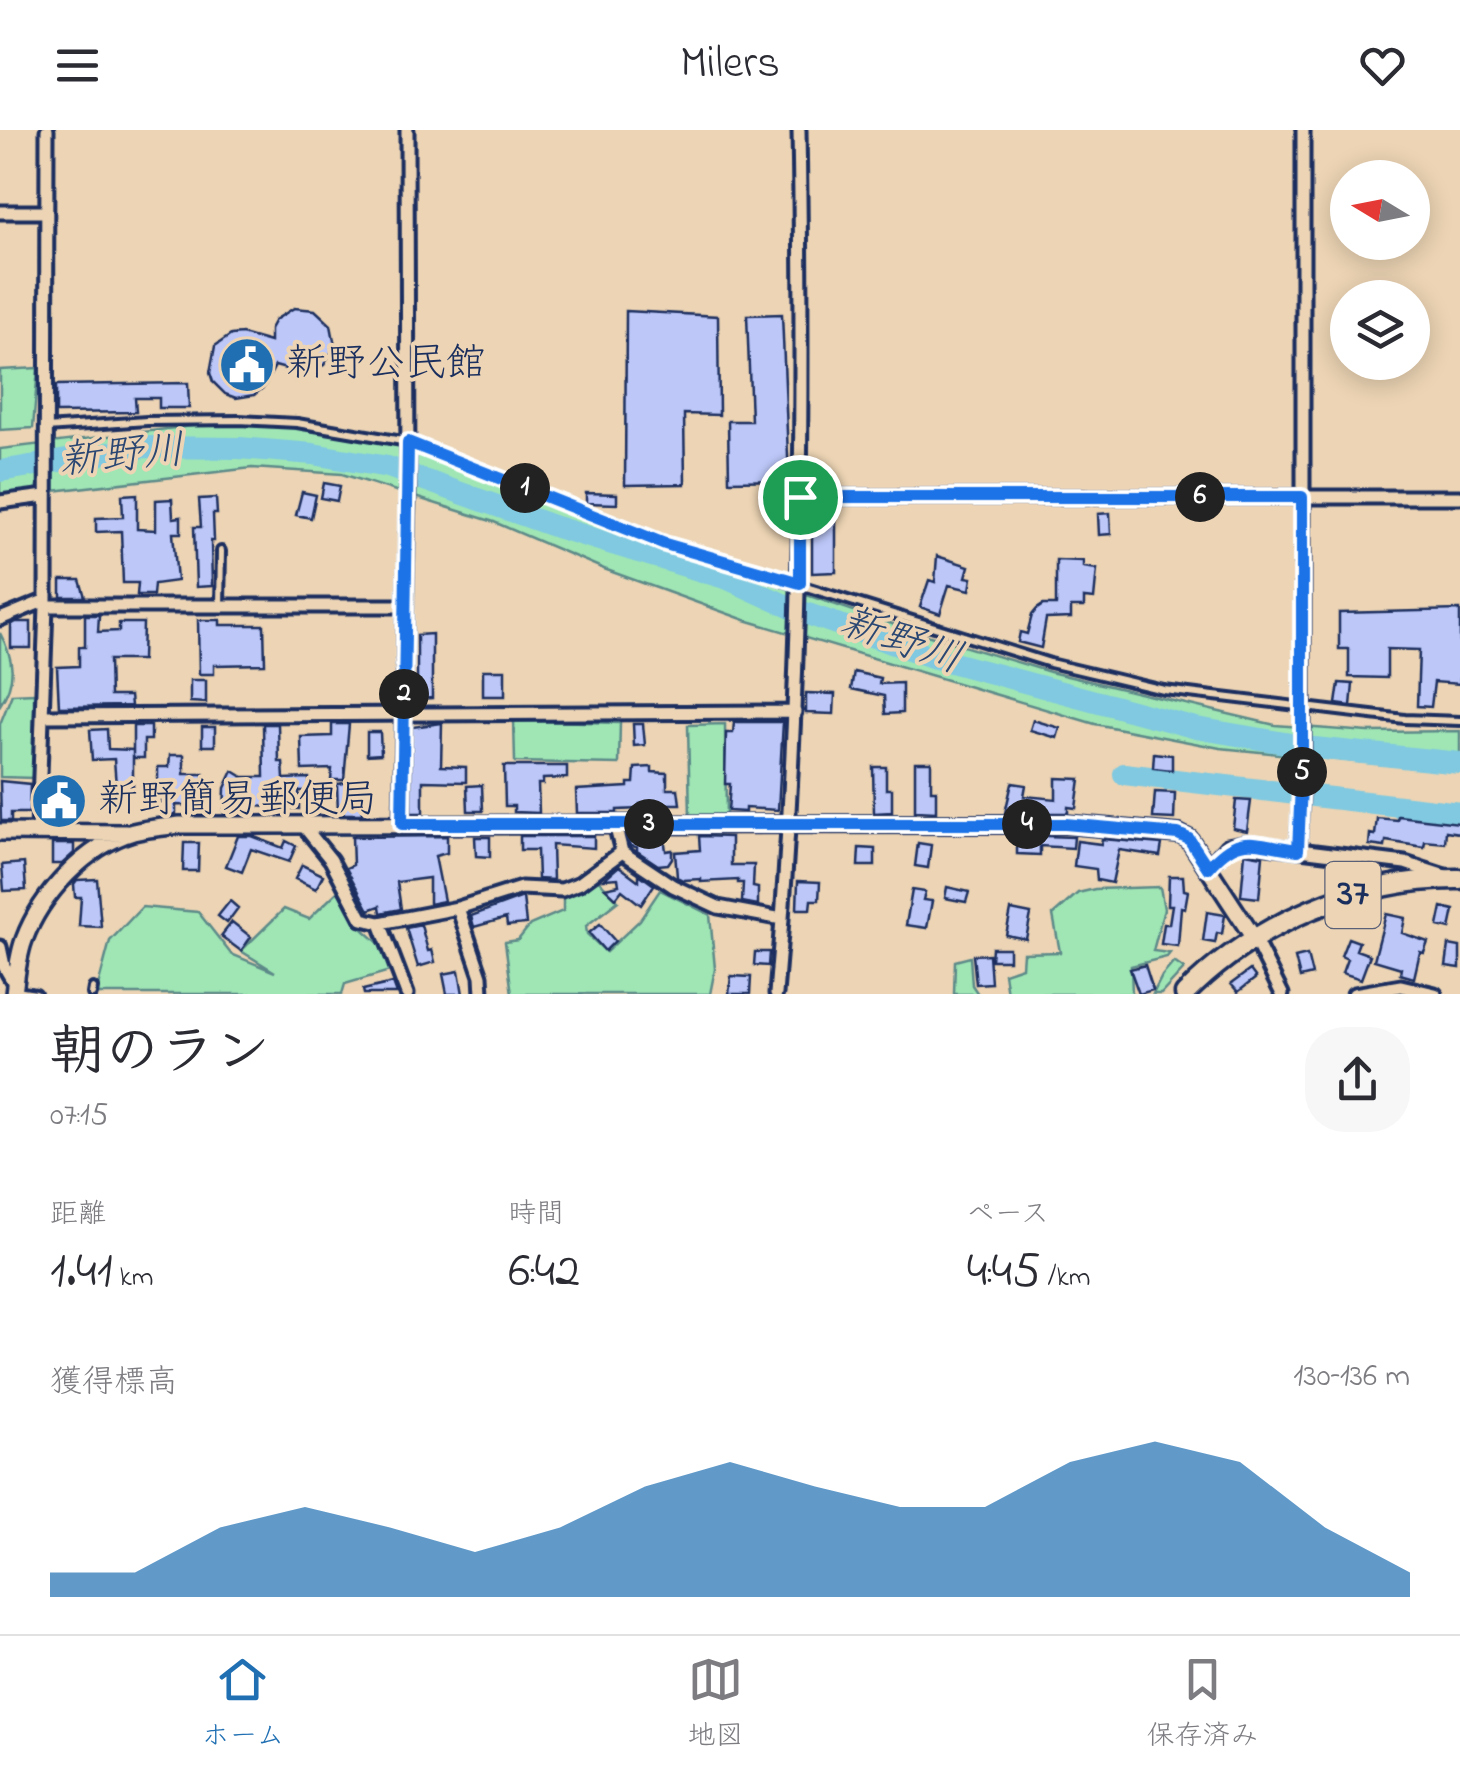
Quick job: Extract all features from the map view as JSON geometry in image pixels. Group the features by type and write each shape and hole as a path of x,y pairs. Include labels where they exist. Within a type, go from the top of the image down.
{"main road":[{"name":"37","path":"1185,994 1254,940 1302,913 1339,898 1391,886 1457,879"}],"street":[{"path":"38,832 46,603 47,130"},
{"path":"402,824 408,493 408,130"},
{"path":"776,994 800,588 800,130"},
{"path":"1298,850 1302,763 1302,130"},
{"path":"0,212 46,212"},
{"path":"0,502 45,496"},
{"path":"800,497 1460,497"},
{"path":"0,619 46,603 405,606"},
{"path":"42,716 795,712"},
{"path":"302,824 331,860 362,919 380,924 458,908 520,888 562,890 580,883 622,852"},
{"path":"0,832 130,833 180,825 302,824 1065,824 1178,834 1189,839 1208,868 1254,940 1282,994"},
{"path":"615,824 622,852 673,886 718,907 782,919"},
{"path":"15,990 24,940 46,900 81,863 130,833"},
{"path":"1208,868 1227,846 1243,842 1405,863 1457,879"},
{"path":"458,908 481,976 482,994"},
{"path":"380,924 407,994"},
{"path":"0,946 15,990"},
{"path":"1354,994 1401,986 1435,994"}],"lane":[{"path":"46,428 239,420 298,423 408,442 665,544 1050,662 1164,690 1302,709 1460,721"},
{"path":"220,606 221,551"},
{"path":"15,990 36,994"}],"green space":[{"path":"38,368 33,428 0,430 0,370"},
{"path":"267,417 374,437 531,490 718,565 1050,672 1275,725 1369,732 1460,731 1460,772 1220,748 1095,724 745,620 604,569 494,522 342,474 252,468 0,497 0,449"},
{"path":"0,633 12,669 0,705"},
{"path":"34,693 34,778 0,777 0,724 12,694"},
{"path":"514,720 620,723 619,764 515,762"},
{"path":"725,724 726,818 690,817 688,725"},
{"path":"594,875 618,901 586,926 587,934 606,952 640,920 660,890 710,915 715,969 710,994 512,994 505,942 518,940 530,925 563,911 563,898"},
{"path":"1160,887 1164,909 1153,951 1170,953 1131,966 1132,994 1007,994 1004,973 1022,967 1023,953 1060,952 1053,915 1078,893"},
{"path":"338,891 355,922 382,946 390,971 345,984 342,994 96,994 110,941 142,907 198,912 231,954 275,972 241,951 284,909 309,919"},
{"path":"970,957 972,985 978,994 954,994 955,961"},
{"path":"1174,962 1184,969 1161,994 1153,994 1162,976"}],"building":[{"path":"294,308 315,310 331,325 335,346 324,365 304,374 275,366 264,387 254,395 236,398 225,394 210,373 215,346 231,335 242,334 270,342 275,320"},
{"path":"626,311 718,316 719,415 684,414 685,484 625,485"},
{"path":"782,314 789,480 729,481 728,421 751,421 747,315"},
{"path":"188,383 189,408 159,408 159,398 135,398 136,412 56,413 56,385"},
{"path":"324,483 340,486 337,501 321,498"},
{"path":"302,492 316,495 311,518 296,515"},
{"path":"586,493 617,494 617,504 586,503"},
{"path":"137,494 137,529 156,530 156,500 172,499 173,518 181,517 181,533 173,533 177,581 154,584 153,595 137,595 138,583 123,583 121,531 96,532 96,518 123,517 122,495"},
{"path":"216,498 211,541 212,586 196,587 194,527 201,527 199,499"},
{"path":"812,506 836,506 836,572 812,573"},
{"path":"1110,513 1111,534 1099,535 1098,514"},
{"path":"937,556 969,566 966,577 972,578 970,590 949,585 940,614 920,607 929,580 935,582"},
{"path":"1056,560 1083,561 1083,567 1097,569 1094,599 1084,598 1084,607 1071,607 1071,618 1046,619 1041,648 1018,642 1020,632 1027,634 1037,609 1056,605"},
{"path":"61,580 80,580 85,597 61,597"},
{"path":"1460,610 1460,684 1434,682 1431,707 1417,706 1419,650 1387,649 1387,678 1349,677 1349,649 1339,649 1339,613"},
{"path":"85,615 99,615 98,632 119,631 119,623 143,623 142,660 109,660 110,696 130,696 131,706 59,707 57,667 79,666 79,647 85,647"},
{"path":"198,620 220,620 220,625 264,625 265,664 214,665 214,674 199,674"},
{"path":"31,622 31,648 11,648 11,625"},
{"path":"432,634 432,698 417,699 417,635"},
{"path":"483,670 505,670 505,696 483,696"},
{"path":"854,672 880,678 879,684 902,683 902,713 885,714 884,696 851,689"},
{"path":"190,680 206,680 206,703 190,702"},
{"path":"1339,683 1353,684 1351,706 1336,704"},
{"path":"806,693 835,694 834,714 806,713"},
{"path":"1033,720 1060,728 1057,738 1030,730"},
{"path":"734,722 783,722 778,810 728,811 726,733 733,733"},
{"path":"442,723 441,766 466,767 466,782 423,781 423,813 411,813 412,727"},
{"path":"263,724 278,724 279,762 283,762 284,779 309,778 310,791 299,791 299,809 255,806 255,814 224,813 225,788 233,771 243,777 264,777"},
{"path":"332,724 349,724 344,780 331,780 332,769 302,770 301,737 332,736"},
{"path":"633,724 643,724 645,745 634,746"},
{"path":"133,726 151,726 151,740 144,740 144,758 133,758"},
{"path":"202,727 215,727 215,746 202,746"},
{"path":"107,729 108,749 133,750 133,786 116,786 114,759 92,760 90,730"},
{"path":"367,732 380,732 381,754 367,755"},
{"path":"1154,753 1172,755 1172,770 1153,768"},
{"path":"170,755 184,755 184,774 204,774 204,788 201,806 176,805 176,814 161,816 163,785 158,785 158,767 169,767"},
{"path":"915,762 931,762 936,812 915,811"},
{"path":"504,766 567,766 567,778 543,779 543,784 538,784 539,813 514,812 514,806 505,806"},
{"path":"652,767 652,772 667,773 667,789 678,789 680,804 640,804 640,809 617,813 577,813 576,790 628,787 628,783 634,783 635,768"},
{"path":"873,767 886,767 886,789 892,789 892,812 874,813"},
{"path":"49,778 69,778 69,821 48,821"},
{"path":"1056,778 1080,779 1076,808 1068,807 1068,813 1005,813 1012,783 1026,785 1024,796 1056,799"},
{"path":"0,781 30,784 29,813 11,813 11,821 1,821"},
{"path":"359,781 362,814 338,814 337,784"},
{"path":"482,785 483,811 468,811 467,786"},
{"path":"1155,792 1175,793 1174,819 1153,818"},
{"path":"1236,800 1251,801 1247,831 1233,828"},
{"path":"1398,816 1460,823 1459,833 1446,831 1445,843 1425,841 1424,847 1386,841 1385,847 1369,845 1377,818 1397,820"},
{"path":"1017,835 1074,837 1073,848 1040,846 1040,855 1017,854"},
{"path":"238,836 252,836 283,848 286,841 296,846 289,862 251,849 242,872 226,866"},
{"path":"447,836 447,853 435,856 444,901 429,904 429,878 397,882 401,909 381,913 380,906 369,910 346,868 353,865 352,837"},
{"path":"520,836 594,836 594,848 552,845 553,880 538,879 537,850 520,850"},
{"path":"628,836 664,836 666,851 672,850 672,858 668,864 658,865 637,851 637,847 630,846"},
{"path":"699,836 731,837 731,865 754,865 753,887 758,888 758,905 742,902 743,883 738,880 701,882 677,877 675,852 700,850"},
{"path":"475,837 490,837 490,857 476,856"},
{"path":"1102,839 1162,844 1160,856 1119,850 1112,883 1097,880 1096,869 1074,866 1077,841 1101,844"},
{"path":"184,843 199,843 198,871 183,871"},
{"path":"918,843 931,845 928,868 915,866"},
{"path":"52,844 74,844 74,853 62,864 52,864"},
{"path":"859,848 875,849 875,866 858,866"},
{"path":"1245,853 1263,856 1259,898 1241,896"},
{"path":"24,863 26,890 4,891 2,865"},
{"path":"302,865 323,875 316,889 295,879"},
{"path":"619,866 639,881 639,874 654,885 641,905 622,890 616,898 605,888 619,885 618,878 604,879"},
{"path":"1169,876 1183,876 1184,890 1188,891 1185,908 1181,907 1178,946 1161,944 1172,905 1168,905"},
{"path":"97,879 101,927 79,926 81,897 75,897 74,884 77,880"},
{"path":"798,881 820,882 819,900 811,900 810,909 797,909"},
{"path":"947,887 969,892 966,902 945,898"},
{"path":"912,890 925,892 923,900 932,901 927,928 906,925"},
{"path":"523,897 526,924 507,926 506,918 474,927 471,916"},
{"path":"230,901 238,908 227,923 218,916"},
{"path":"1442,907 1454,910 1450,929 1438,926"},
{"path":"1011,910 1031,914 1026,939 1006,935"},
{"path":"1207,912 1225,915 1222,934 1217,933 1215,943 1203,941"},
{"path":"1386,914 1405,918 1402,933 1428,942 1424,953 1420,952 1414,978 1400,974 1401,968 1374,960"},
{"path":"232,922 251,937 241,951 221,936"},
{"path":"600,924 615,941 605,951 589,933"},
{"path":"421,925 435,962 418,967 406,928"},
{"path":"1348,938 1359,942 1356,950 1370,955 1361,979 1342,973 1347,959 1341,956"},
{"path":"1449,945 1460,947 1460,968 1446,966"},
{"path":"992,948 1009,948 1009,960 991,960"},
{"path":"755,952 769,952 768,966 754,965"},
{"path":"989,954 991,983 976,984 973,955"},
{"path":"1307,955 1312,975 1300,978 1295,958"},
{"path":"1145,965 1153,990 1139,994 1130,969"},
{"path":"1250,970 1256,978 1238,992 1231,984"},
{"path":"459,971 463,994 447,994 443,974"},
{"path":"731,976 751,977 750,994 729,994"},
{"path":"393,983 397,994 364,994 363,990"}],"waterway":[{"name":"新野川","path":"0,471 145,447 313,454 388,467 556,527 728,579 796,610 935,658 1196,728 1314,748 1460,763"},
{"path":"1124,774 1460,813"}],"place":[{"name":"新野公民館","path":"247,365"},
{"name":"新野簡易郵便局","path":"59,801"}],"route":[{"path":"408,442 665,544 800,583 800,497 1302,497 1302,763 1298,850 1243,842 1227,846 1208,868 1189,839 1178,834 1065,824 402,824 408,442"}]}
